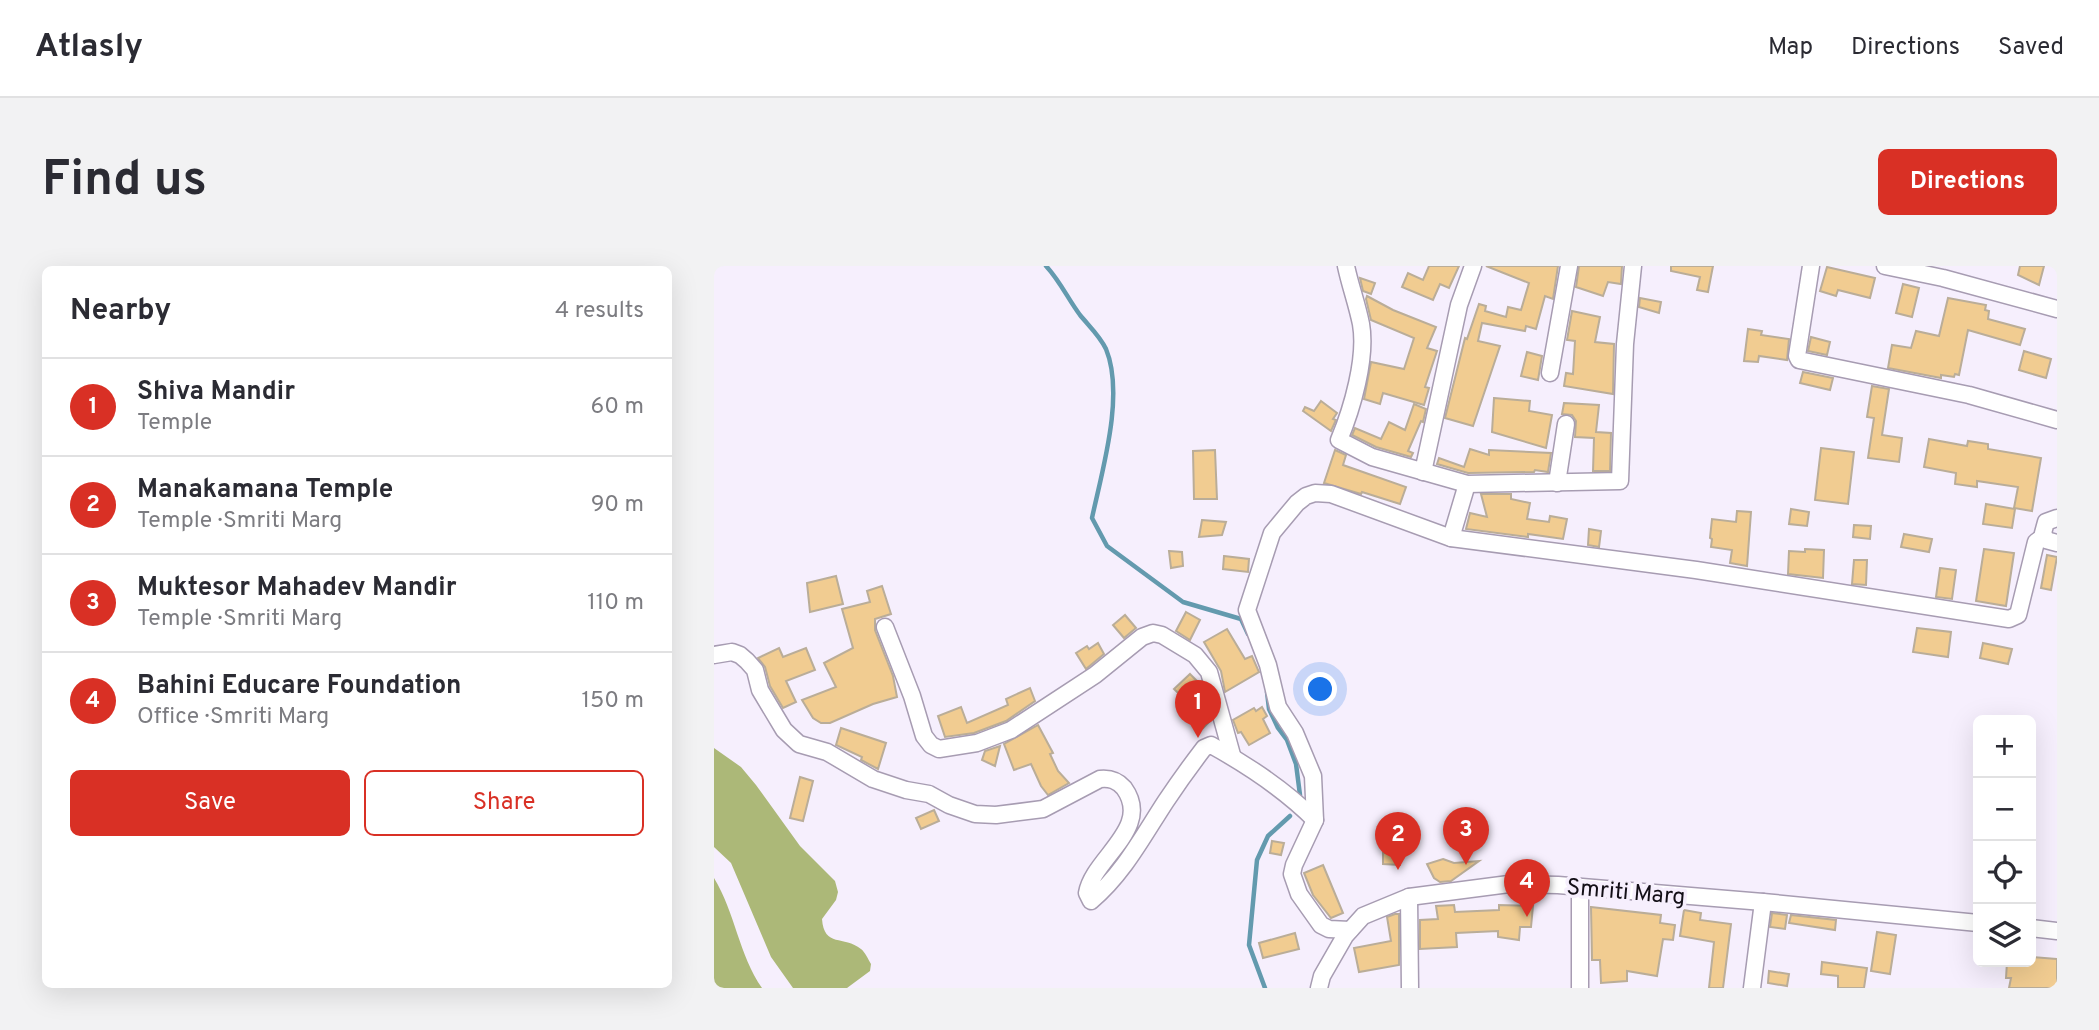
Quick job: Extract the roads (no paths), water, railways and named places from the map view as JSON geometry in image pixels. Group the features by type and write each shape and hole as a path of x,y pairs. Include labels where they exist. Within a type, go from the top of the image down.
{"street":[{"path":"1346,266 1361,326 1362,356 1339,440 1372,457 1467,484 1620,481 1625,344 1633,266"},
{"path":"1423,472 1459,305 1473,266"},
{"path":"1550,373 1569,266"},
{"path":"1811,266 1797,356 1799,360 1969,395 2057,420"},
{"path":"1885,266 1943,278 2057,309"},
{"path":"1557,484 1566,424"},
{"path":"1451,538 1467,484"},
{"path":"1350,930 1329,929 1321,925 1299,894 1292,874 1315,820 1313,776 1294,733 1278,706 1268,665 1247,610 1272,533 1306,496 1323,492 1451,538 1696,570 2009,619 2018,615 2036,541 2050,540 2044,525 2049,519 2057,517"},
{"path":"885,627 912,696 924,736 931,745 939,749 977,743 1011,730 1095,675 1142,637 1153,633 1162,635 1195,655 1209,672 1232,755"},
{"path":"714,655 732,652 740,654 747,661 755,670 760,690 784,730 799,744 827,752 873,779 929,794 949,805 975,814 996,815 1043,809 1100,779 1117,781 1131,804 1131,819 1119,842 1093,876 1087,893 1091,901 1125,865 1168,798 1204,748 1211,745 1232,755 1280,789 1315,820"},
{"name":"Smriti Marg","path":"1319,988 1322,976 1350,930 1363,916 1409,897 1509,884 1763,902 1973,923"},
{"path":"1580,887 1580,988"},
{"path":"1409,897 1410,988"},
{"path":"1752,988 1763,902"},
{"path":"2036,929 2057,931"}],"waterway":[{"path":"1046,266 1101,340 1111,368 1113,410 1092,518 1107,546 1183,602 1241,619 1248,634"},
{"path":"1267,692 1269,709 1287,740 1296,764 1300,795"},
{"path":"1265,988 1249,945 1257,860 1268,836 1290,816"}],"place":[{"name":"Shiva Mandir","path":"1198,738"},
{"name":"Muktesor Mahadev Mandir","path":"1466,865"},
{"name":"Manakamana Temple","path":"1398,870"},
{"name":"Bahini Educare Foundation","path":"1527,917"}]}
